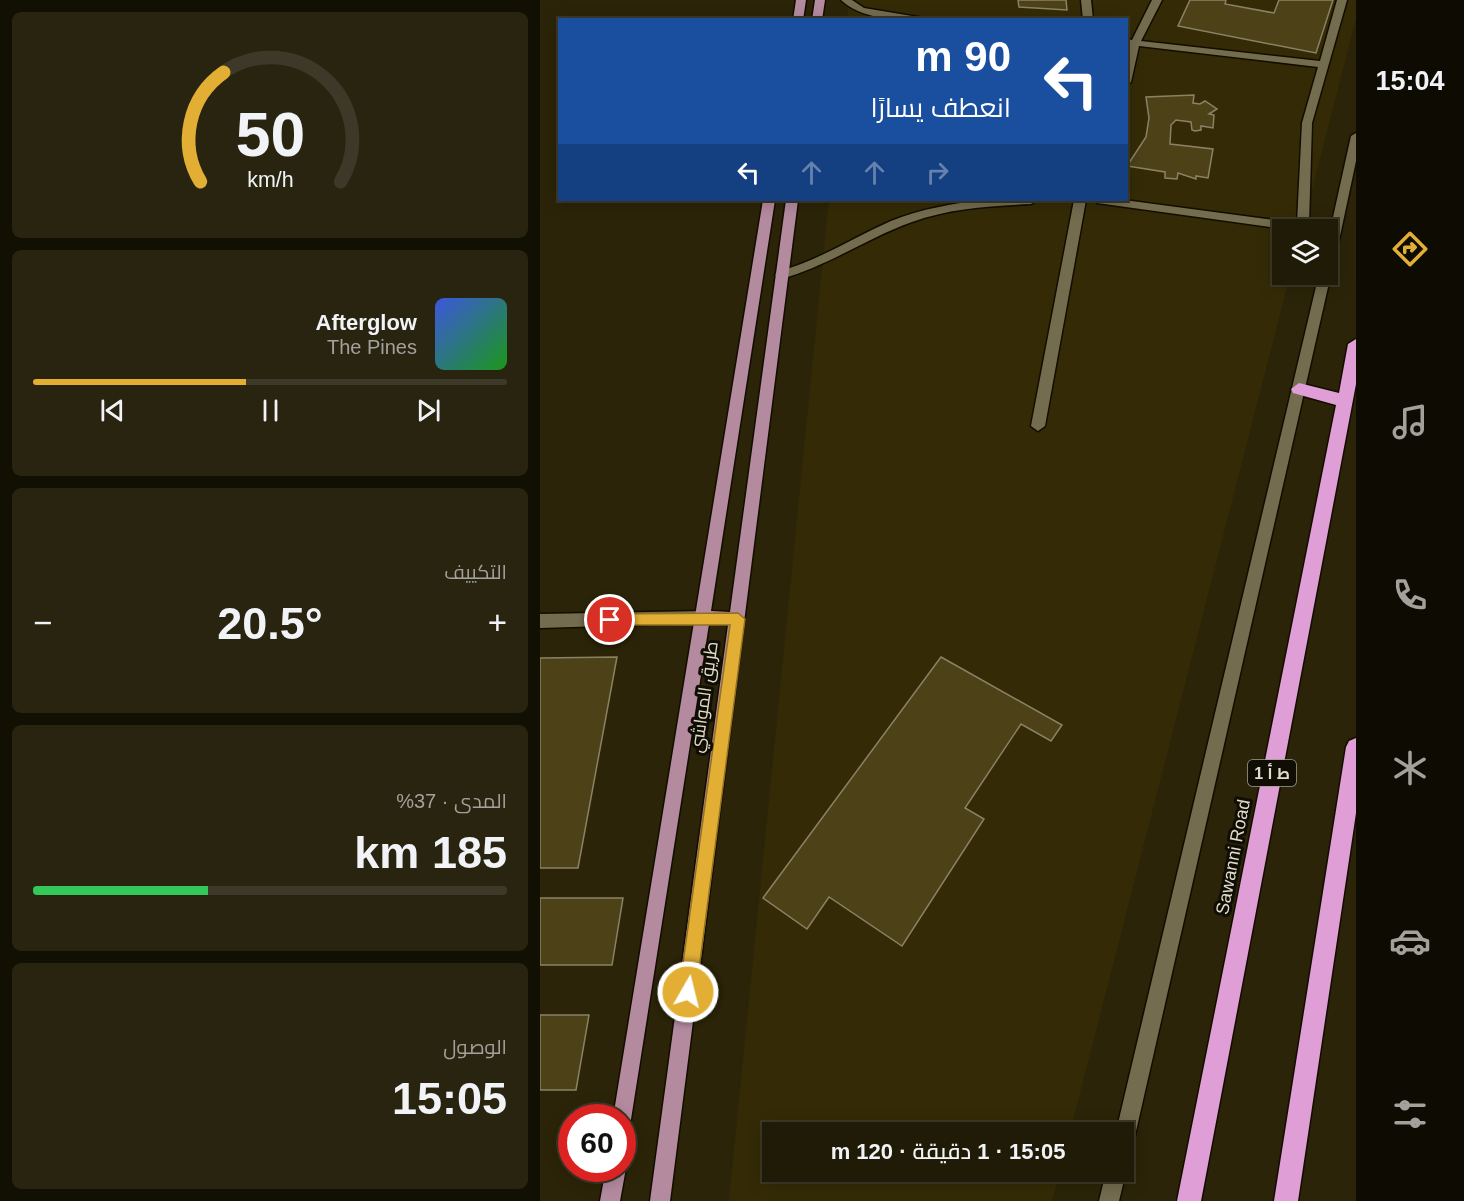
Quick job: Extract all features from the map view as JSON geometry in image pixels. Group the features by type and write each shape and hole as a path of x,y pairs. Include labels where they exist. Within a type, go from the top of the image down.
{"highway":[{"name":"Sawanni Road","path":"1189,1201 1356,344"},
{"path":"1299,389 1345,401"},
{"path":"1286,1201 1356,747"}],"main road":[{"path":"798,18 801,0"},
{"path":"817,18 820,0"},
{"name":"طريق المواشي","path":"625,1104 769,201"},
{"name":"طريق المواشي","path":"660,1201 792,201"},
{"path":"757,276 781,275"},
{"path":"703,617 738,619"},
{"path":"610,1201 613,1182"}],"street":[{"path":"846,0 861,10 918,18"},
{"path":"1086,0 1088,18"},
{"path":"1128,66 1131,43 1157,0"},
{"path":"1303,219 1307,123 1342,0"},
{"path":"1131,43 1322,64"},
{"path":"1334,219 1356,136"},
{"path":"781,275 807,269 912,218 969,206 1021,201"},
{"path":"1038,426 1080,201"},
{"path":"1108,201 1272,223"},
{"path":"1128,1122 1323,285"},
{"path":"540,621 703,617"},
{"path":"1109,1201 1114,1182"}],"shaded area":[{"path":"849,0 1356,0 1356,18 1305,219 1272,219 1272,285 1287,285 1073,1122 762,1122 762,1182 1057,1182 1052,1201 729,1201 829,201 1128,201 1128,18 847,18"}],"building":[{"path":"1018,0 1066,0 1067,10 1019,7"},
{"path":"1190,0 1226,0 1225,4 1274,13 1279,0 1333,0 1316,53 1178,26"},
{"path":"1194,95 1193,103 1200,104 1205,101 1217,109 1209,114 1214,115 1213,128 1201,126 1201,130 1195,131 1192,130 1191,122 1176,120 1171,125 1170,144 1213,149 1208,178 1196,176 1196,179 1178,173 1177,179 1165,178 1165,172 1128,166 1146,137 1149,118 1146,97"},
{"path":"617,657 578,868 540,868 540,658"},
{"path":"941,657 1062,725 1051,741 1021,724 965,808 984,819 902,946 829,897 807,929 763,898"},
{"path":"540,898 623,898 612,965 540,965"},
{"path":"540,1015 589,1015 576,1090 540,1090"}],"route":[{"path":"610,620 703,617 738,619 688,992"}]}
